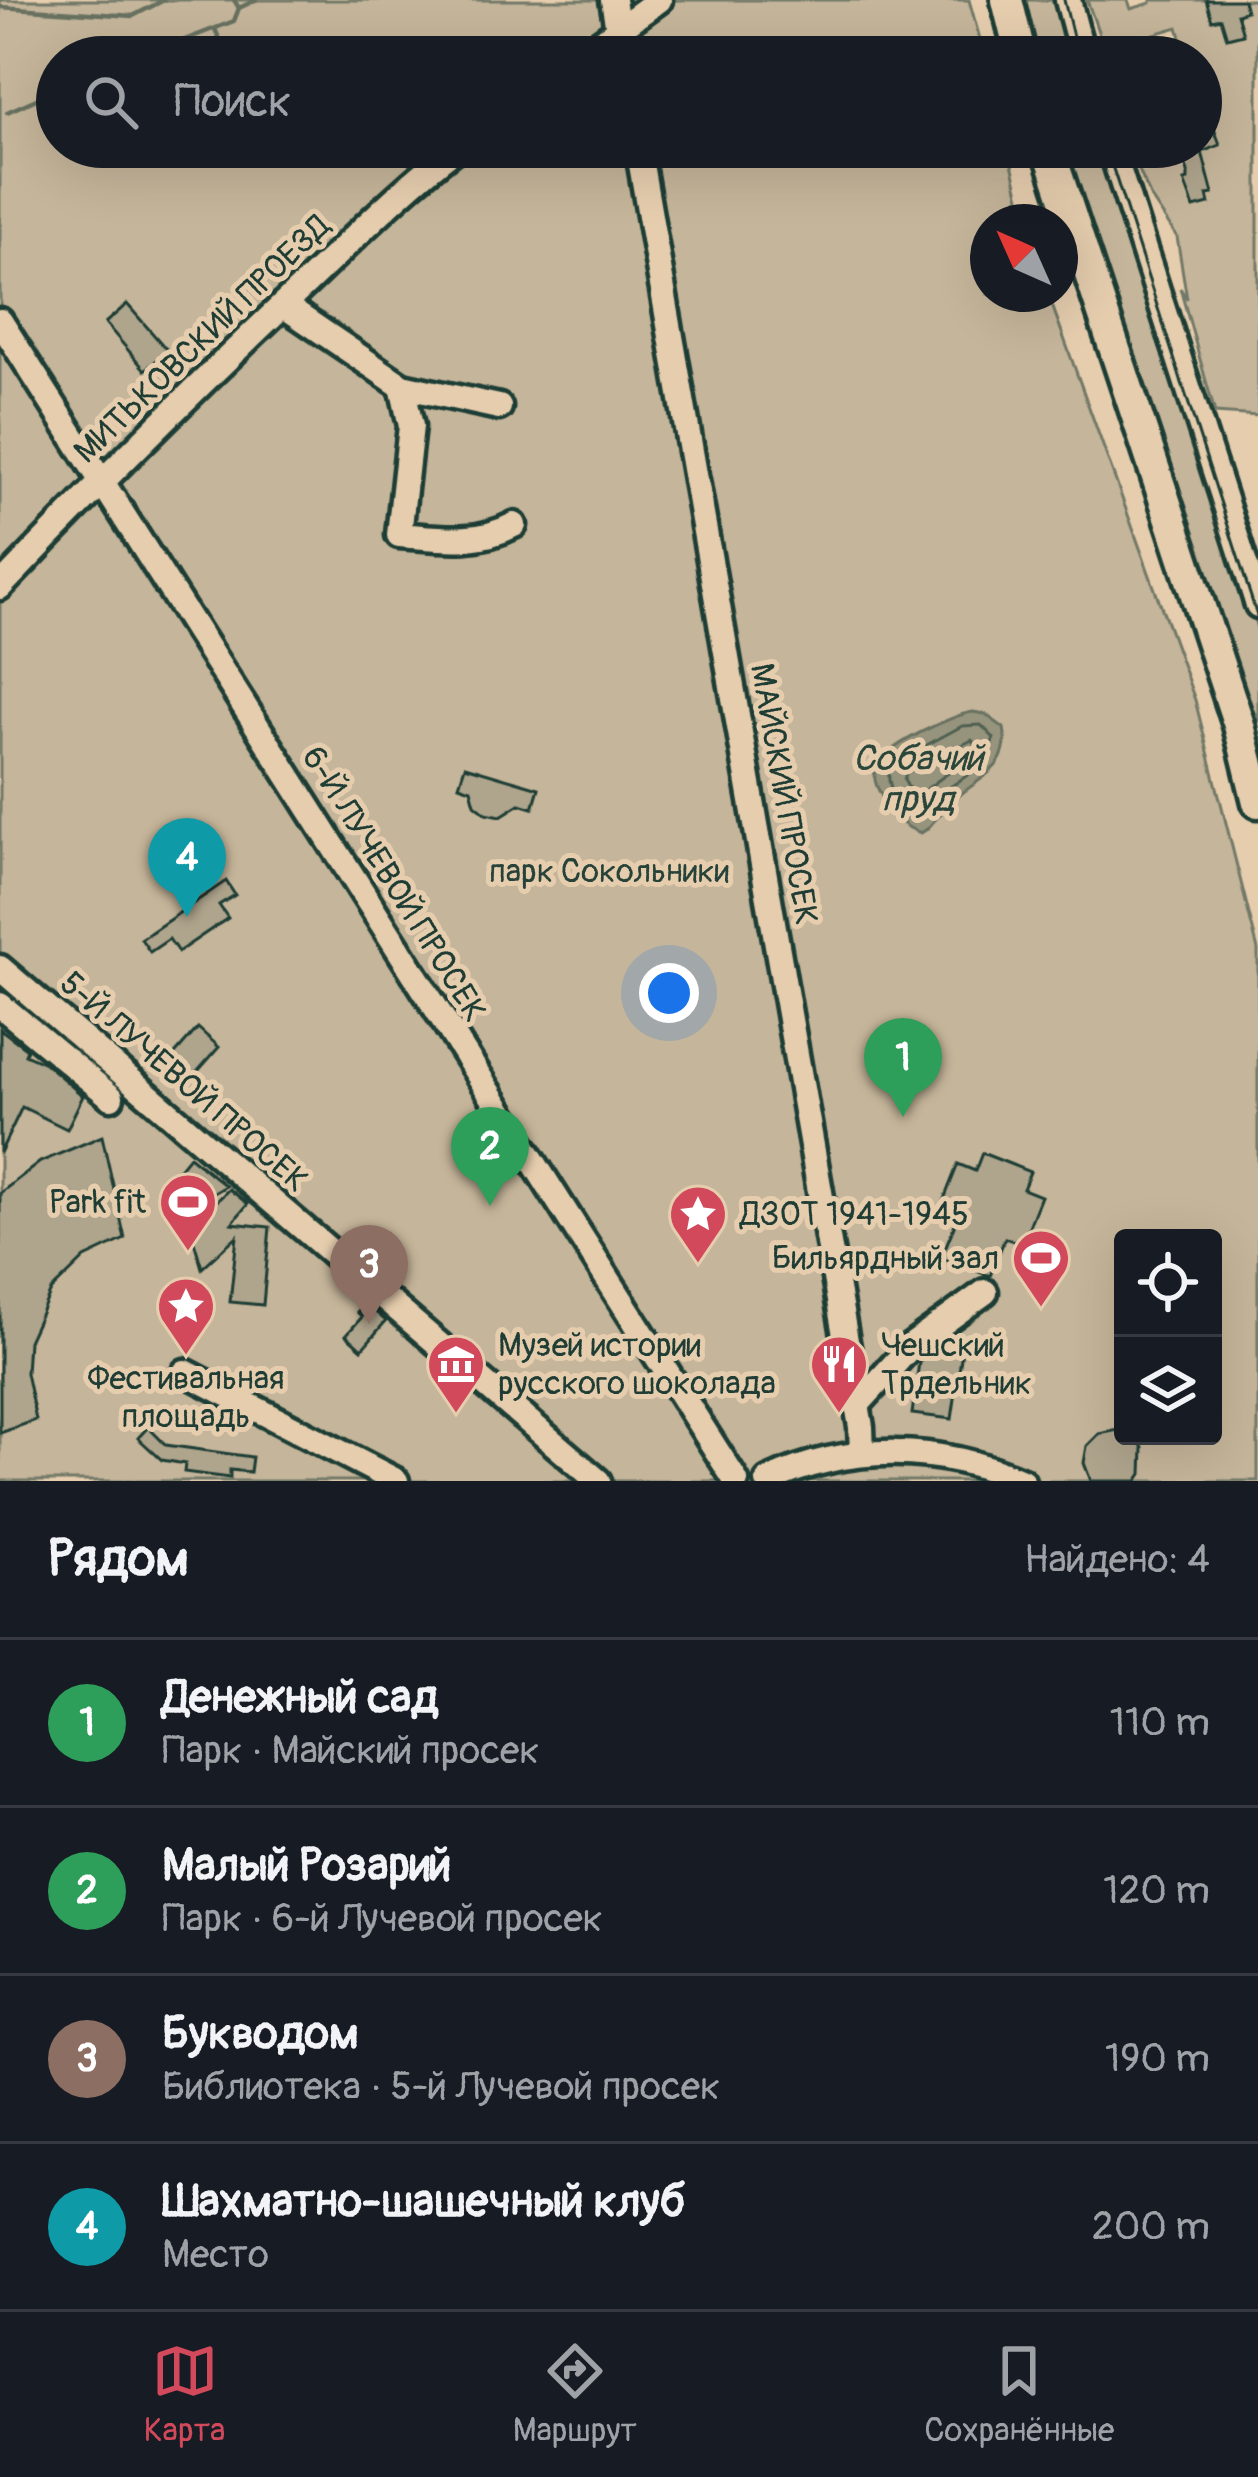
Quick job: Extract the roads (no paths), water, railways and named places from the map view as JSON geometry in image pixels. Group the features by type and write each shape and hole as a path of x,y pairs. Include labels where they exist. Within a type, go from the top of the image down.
{"main road":[{"path":"1007,0 1016,36"},
{"path":"1055,168 1256,786"}],"street":[{"path":"613,0 619,36"},
{"path":"608,36 658,0"},
{"path":"1068,0 1077,36"},
{"name":"МИТЬКОВСКИЙ ПРОЕЗД","path":"0,587 100,482 428,168"},
{"name":"МАЙСКИЙ ПРОСЕК","path":"642,168 862,1453"},
{"path":"1118,168 1258,605"},
{"path":"283,305 402,386 499,407"},
{"name":"6-Й ЛУЧЕВОЙ ПРОСЕК","path":"0,321 736,1481"},
{"path":"402,386 411,426 399,535 469,540 491,537 514,525"},
{"name":"5-Й ЛУЧЕВОЙ ПРОСЕК","path":"0,968 598,1481"},
{"path":"0,1005 111,1097"},
{"path":"857,1406 911,1346 985,1292"},
{"path":"185,1372 396,1481"},
{"path":"768,1481 801,1467 862,1453 906,1451 949,1456 1022,1481"}],"water":[{"name":"Собачий пруд","path":"973,712 985,714 1004,728 1000,760 927,829 921,833 910,828 881,795 876,767 891,750 919,733"}],"waterway":[{"path":"0,7 133,16 164,0"},
{"path":"234,0 239,8 256,0"},
{"path":"195,36 234,21 239,8"},
{"path":"215,29 218,36"},
{"path":"7,112 36,99"}],"tram line":[{"path":"1064,0 1073,36"},
{"path":"1113,168 1258,619"}],"place":[{"name":"Шахматно-шашечный клуб","path":"187,917"},
{"name":"Денежный сад","path":"903,1117"},
{"name":"Малый Розарий","path":"490,1206"},
{"name":"Park fit","path":"188,1253"},
{"name":"ДЗОТ 1941-1945","path":"698,1265"},
{"name":"Бильярдный зал","path":"1041,1309"},
{"name":"Букводом","path":"369,1324"},
{"name":"Фестивальная площадь","path":"186,1357"},
{"name":"Музей истории русского шоколада","path":"456,1415"},
{"name":"Чешский Трдельник","path":"839,1415"}],"park label":[{"name":"парк Сокольники","path":"609,871"}]}
